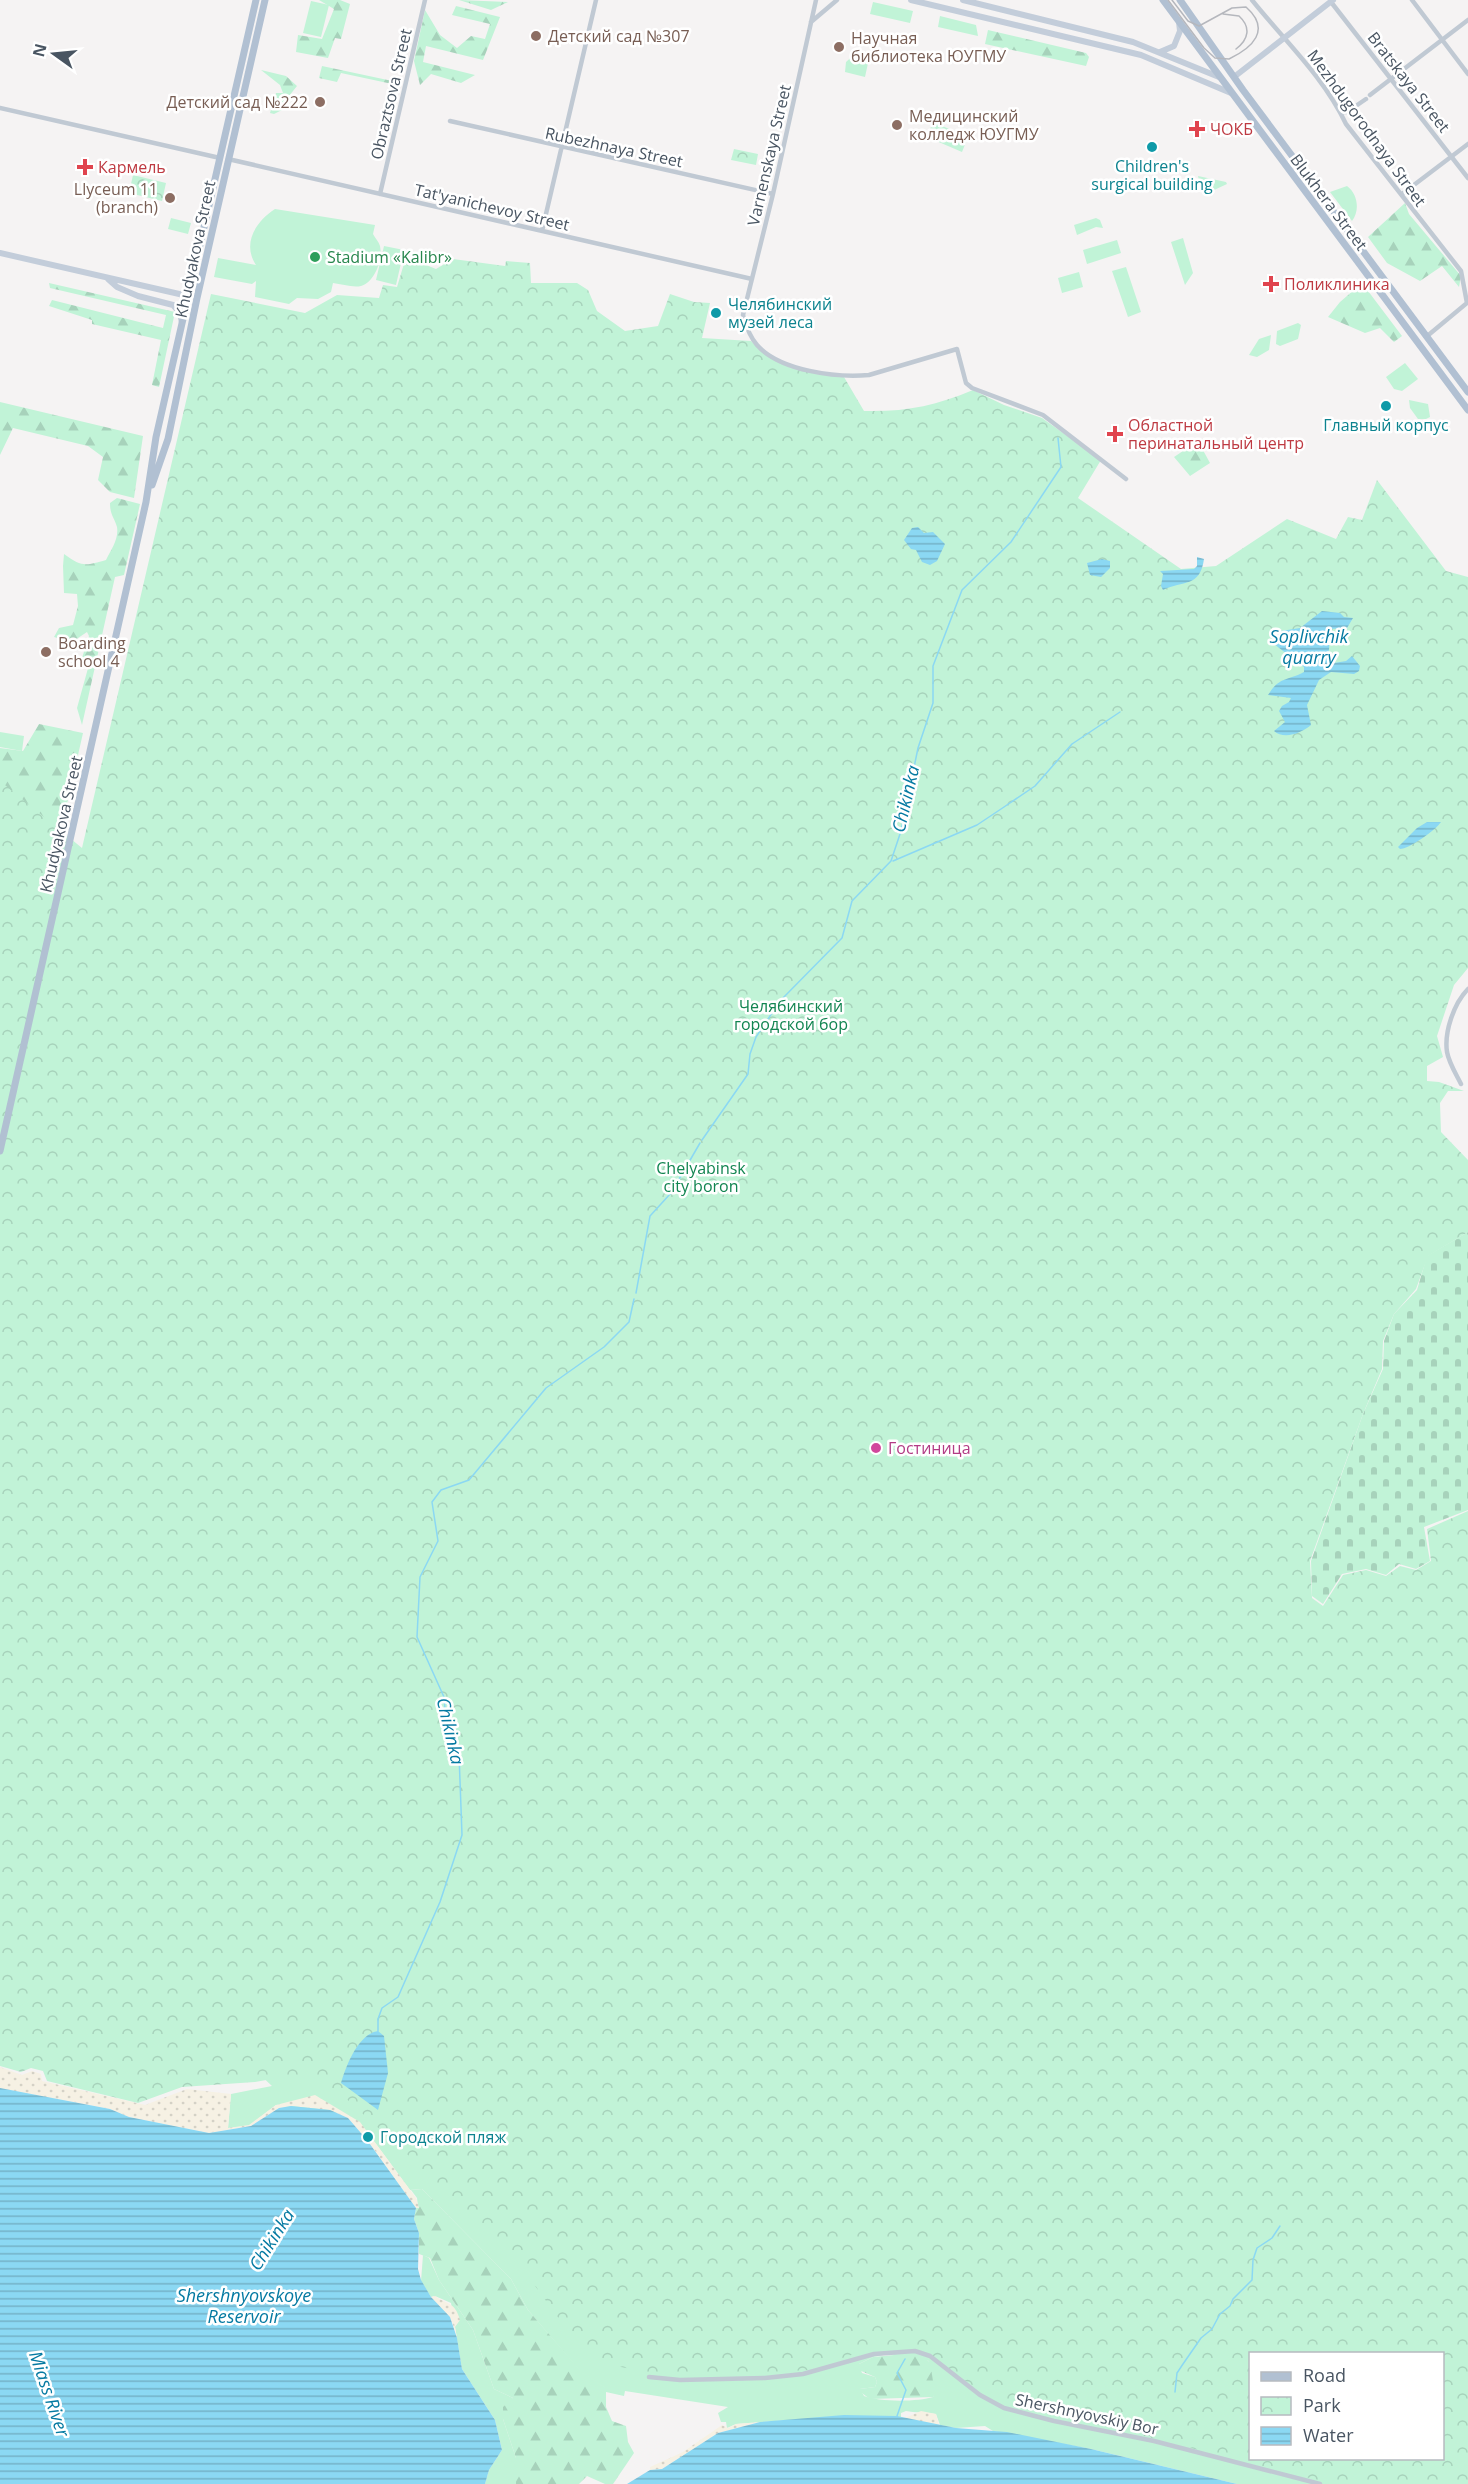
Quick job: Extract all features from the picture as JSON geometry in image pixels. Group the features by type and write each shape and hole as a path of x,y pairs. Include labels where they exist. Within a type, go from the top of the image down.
{"main road":[{"name":"Khudyakova Street","path":"0,1151 146,502 156,437 256,0"},
{"name":"Khudyakova Street","path":"146,502 168,439 197,298 265,0"},
{"path":"911,0 1129,52 1232,95 1231,83 1234,76 1332,1"},
{"path":"963,0 1122,39 1219,77 1234,76"},
{"path":"1163,0 1219,77"},
{"name":"Blukhera Street","path":"1180,0 1227,64 1243,90 1468,392"},
{"path":"1156,51 1164,51 1174,45 1179,31 1179,21"},
{"name":"Blukhera Street","path":"1219,77 1465,399 1468,410"},
{"path":"220,158 228,159"},
{"path":"0,253 197,298"},
{"path":"105,277 117,287 132,294 173,305 180,314 182,325"}],"street":[{"name":"Obraztsova Street","path":"380,194 424,0"},
{"path":"543,231 596,0"},
{"name":"Varnenskaya Street","path":"816,0 773,194 743,315 747,328 759,347 789,365 805,370 855,376 869,375 957,349 966,383 1005,403 1043,416 1126,479"},
{"path":"811,22 837,0"},
{"name":"Mezhdugorodnaya Street","path":"1252,0 1285,38 1340,112 1346,124 1461,272"},
{"path":"1412,0 1468,74"},
{"name":"Bratskaya Street","path":"1332,1 1468,178"},
{"path":"1340,112 1347,112 1368,97 1468,20"},
{"path":"0,108 220,158"},
{"name":"Rubezhnaya Street","path":"450,121 773,194"},
{"path":"1402,194 1468,144"},
{"name":"Tat'yanichevoy Street","path":"228,159 752,279"},
{"path":"1426,336 1467,303 1461,272 1468,266"},
{"path":"1461,1084 1448,1055 1447,1042 1460,997 1468,989"},
{"name":"Shershnyovskiy Bor","path":"649,2377 680,2380 765,2378 802,2374 874,2354 915,2351 930,2356 980,2395 1004,2408 1054,2421 1154,2441 1320,2484"}],"green space":[{"path":"319,0 340,0 350,4 341,39 335,38 328,58 296,52 298,35 322,39 334,9"},
{"path":"459,0 508,2 491,10"},
{"path":"311,1 329,5 321,37 303,33"},
{"path":"873,2 913,11 910,23 870,14"},
{"path":"456,6 500,17 483,60 426,46 423,62 475,75 461,83 431,74 420,85 414,61 425,10 440,35 457,48 471,36 485,39 490,24 452,15"},
{"path":"940,16 976,25 978,36 938,27"},
{"path":"988,30 1086,53 1089,57 1086,66 985,44"},
{"path":"859,50 870,54 865,77 845,72 846,62"},
{"path":"322,66 397,82 397,85 341,73 337,82 319,78"},
{"path":"261,70 286,76 297,86 289,96 286,108 274,114 270,113 276,93 283,93 280,85"},
{"path":"933,122 968,137 962,152 927,137"},
{"path":"734,149 758,154 756,165 731,160"},
{"path":"133,175 166,183 162,201 129,193"},
{"path":"1198,176 1227,184 1212,191 1210,187 1201,188"},
{"path":"1347,186 1354,193 1357,203 1355,217 1352,221 1330,192"},
{"path":"1405,203 1409,214 1461,276 1459,287 1442,266 1420,281 1387,263 1368,237"},
{"name":"Stadium «Kalibr»","path":"275,209 375,225 373,234 381,251 374,275 361,286 333,283 331,292 318,299 297,298 289,304 255,297 256,281 252,284 214,277 218,258 256,265 250,249 253,234 262,220"},
{"path":"171,218 191,223 188,234 168,229"},
{"path":"1096,218 1100,220 1103,228 1096,227 1077,235 1074,225"},
{"path":"1183,238 1193,273 1185,285 1171,242"},
{"path":"1117,240 1121,253 1087,264 1083,250"},
{"path":"384,246 404,250 396,285 376,280"},
{"name":"Chelyabinsk city boron","path":"406,257 436,269 453,259 505,266 506,261 530,263 531,283 577,283 588,290 597,311 625,331 658,326 670,294 694,302 710,303 702,338 751,341 772,358 794,368 844,377 864,411 920,407 973,390 1004,405 1042,418 1101,460 1078,498 1181,569 1216,566 1287,519 1336,539 1348,517 1362,520 1377,480 1446,571 1468,577 1468,968 1454,985 1437,1036 1443,1057 1427,1066 1427,1081 1439,1082 1464,1091 1448,1091 1440,1103 1441,1132 1468,1160 1468,1232 1428,1256 1416,1289 1394,1314 1383,1341 1382,1369 1363,1414 1310,1561 1312,1598 1323,1606 1343,1575 1366,1570 1386,1576 1400,1566 1416,1570 1431,1561 1427,1529 1468,1511 1468,2484 1333,2484 1120,2430 1003,2404 964,2380 922,2349 901,2347 866,2350 807,2370 677,2378 621,2367 592,2354 567,2330 520,2265 456,2208 416,2167 410,2157 339,2092 320,2082 289,2076 255,2082 182,2087 138,2103 47,2081 43,2071 31,2068 21,2072 0,2066 0,781 82,848 211,294 305,313 337,295 379,298 383,285 397,287"},
{"path":"1126,267 1141,312 1128,317 1112,271"},
{"path":"1079,272 1083,287 1062,293 1058,278"},
{"path":"49,283 175,312 159,387 152,385 161,340 92,324 92,320 49,306 52,300 163,328 166,315 50,288"},
{"path":"1362,283 1402,336 1394,342 1380,328 1365,333 1328,317 1340,302"},
{"path":"1298,323 1301,325 1298,339 1280,346 1276,344 1277,331"},
{"path":"1271,335 1269,350 1257,357 1249,355 1259,339"},
{"path":"1405,363 1418,379 1402,391 1394,389 1386,377"},
{"path":"1409,400 1428,404 1430,417 1418,419 1410,408"},
{"path":"0,402 143,436 134,498 110,492 98,480 103,457 88,446 13,428 0,455"},
{"path":"1198,441 1210,463 1190,476 1174,457"},
{"path":"117,498 140,504 124,575 115,577 82,725 77,708 90,661 82,658 89,636 87,632 72,642 54,637 59,628 73,625 78,606 77,594 64,593 64,554 84,564 106,560 117,536 117,527 111,513 110,503"},
{"path":"39,724 83,733 0,1100 0,748 23,751"},
{"path":"0,732 24,736 22,751 0,747"},
{"path":"1468,1232 1468,1510 1424,1527 1430,1561 1416,1569 1399,1564 1386,1575 1366,1569 1342,1574 1323,1604 1312,1596 1311,1561 1363,1414 1383,1369 1384,1341 1394,1314 1417,1290 1427,1256"},
{"path":"0,1833 867,2346 917,2342 1249,2458 1249,2460 1267,2460 1468,2484 1237,2484 1091,2449 993,2431 985,2426 956,2428 940,2425 936,2414 932,2413 906,2411 901,2413 901,2417 844,2416 736,2424 727,2428 726,2422 721,2422 718,2413 728,2407 625,2391 624,2396 606,2392 605,2388 581,2372 528,2310 511,2279 422,2189 410,2190 376,2144 345,2114 276,2105 249,2126 228,2128 231,2094 272,2086","holes":["889,2354 929,2361 933,2397 926,2399 908,2400 888,2400 864,2396 860,2389 875,2387 877,2382 875,2377 862,2373 859,2364 873,2357"]},
{"path":"422,2189 511,2279 528,2310 581,2371 606,2388 606,2407 612,2421 626,2426 628,2442 634,2453 613,2484 605,2484 587,2476 579,2484 516,2484 516,2458 503,2419 503,2407 513,2398 494,2389 473,2330 439,2280 430,2258 419,2254 419,2233 414,2219 418,2207 417,2198 411,2190"},
{"path":"423,2255 429,2258 439,2280 473,2330 494,2389 513,2398 503,2419 516,2458 516,2484 485,2484 489,2470 502,2450 495,2420 462,2369 451,2303 435,2296 431,2297 421,2281"},
{"path":"915,2353 930,2362 935,2394 933,2397 870,2399 859,2391 875,2387 877,2382 875,2377 859,2370 859,2364 873,2357"}],"sand":[{"name":"Городской пляж","path":"0,2067 22,2075 32,2071 41,2074 42,2081 145,2105 187,2089 231,2094 228,2128 249,2125 276,2105 315,2095 360,2122 416,2198 419,2208 416,2208 368,2141 348,2118 330,2110 291,2106 279,2108 251,2126 209,2133 129,2117 110,2109 0,2088"},
{"path":"435,2296 456,2310 460,2320 455,2327 457,2338 452,2321 431,2297"},
{"path":"921,2411 936,2414 939,2425 905,2418"},
{"path":"760,2422 718,2433 662,2469 650,2470 650,2467 683,2452 722,2425 728,2428 736,2424"}],"water":[{"path":"918,527 924,533 933,532 945,544 937,561 930,565 922,562 916,550 911,549 904,540 912,528"},
{"path":"1197,557 1204,559 1199,575 1195,579 1163,590 1161,586 1163,574 1160,571 1194,569 1197,566"},
{"path":"1102,559 1110,561 1110,568 1101,577 1090,575 1087,563"},
{"name":"Soplivchik quarry","path":"1322,611 1340,613 1344,617 1353,618 1347,628 1330,629 1328,654 1334,663 1346,661 1352,656 1360,666 1359,671 1354,674 1331,672 1319,680 1307,705 1311,725 1293,734 1278,734 1274,731 1285,722 1279,711 1291,698 1268,695 1280,682 1304,672 1304,667 1274,644 1274,640 1281,631 1300,628"},
{"path":"1427,822 1441,822 1416,843 1400,849 1398,847 1417,828"},
{"path":"378,2031 384,2036 388,2073 378,2110 341,2083 359,2044 371,2033"},
{"name":"Shershnyovskoye Reservoir","path":"0,2088 110,2109 129,2117 209,2133 251,2126 279,2108 291,2106 330,2110 348,2118 367,2140 416,2208 414,2219 419,2233 418,2269 421,2280 431,2297 450,2317 457,2338 462,2369 495,2420 502,2450 489,2470 485,2484 0,2484"},
{"path":"844,2415 897,2416 956,2428 1007,2432 1091,2449 1237,2484 627,2484 650,2470 662,2469 718,2433 760,2422"}],"waterway":[{"name":"Chikinka","path":"702,1140 748,1074 750,1054 756,1037 780,1001 842,938 852,901 891,861 901,831 918,748 933,703 933,666 962,590 1011,542 1061,467 1058,438"},
{"path":"893,861 977,825 1035,786 1072,744 1120,712"},
{"name":"Chikinka","path":"636,1293 650,1216 671,1193 700,1143"},
{"name":"Chikinka","path":"378,2031 378,2019 382,2008 398,1997 440,1902 462,1835 459,1754 447,1734 444,1697 417,1637 420,1577 438,1541 432,1502 441,1490 469,1480 546,1388 604,1347 629,1322 634,1299"},
{"path":"1175,2392 1177,2373 1201,2338 1212,2329 1220,2314 1252,2280 1253,2260 1257,2248 1272,2238 1280,2226"},
{"path":"897,2416 906,2390 897,2373 905,2359"}],"tram line":[{"path":"1168,0 1204,48 1215,58 1229,59 1245,49 1256,38 1258,23 1246,7 1232,8 1199,26 1188,21 1172,0"},
{"path":"1223,14 1239,16 1247,29 1244,41 1236,49"}],"place":[{"name":"Детский сад №307","path":"536,36"},
{"name":"Научная библиотека ЮУГМУ","path":"839,47"},
{"name":"Детский сад №222","path":"320,102"},
{"name":"Медицинский колледж ЮУГМУ","path":"897,125"},
{"name":"ЧОКБ","path":"1197,129"},
{"name":"Children's surgical building","path":"1152,147"},
{"name":"Кармель","path":"85,167"},
{"name":"Llyceum 11 (branch)","path":"170,198"},
{"name":"Stadium «Kalibr»","path":"315,257"},
{"name":"Поликлиника","path":"1271,284"},
{"name":"Челябинский музей леса","path":"716,313"},
{"name":"Главный корпус","path":"1386,406"},
{"name":"Областной перинатальный центр","path":"1115,434"},
{"name":"Boarding school 4","path":"46,652"},
{"name":"Гостиница","path":"876,1448"},
{"name":"Городской пляж","path":"368,2137"}],"park label":[{"name":"Челябинский городской бор","path":"791,1015"}],"water label":[{"name":"Miass River","path":"49,2394"}]}
